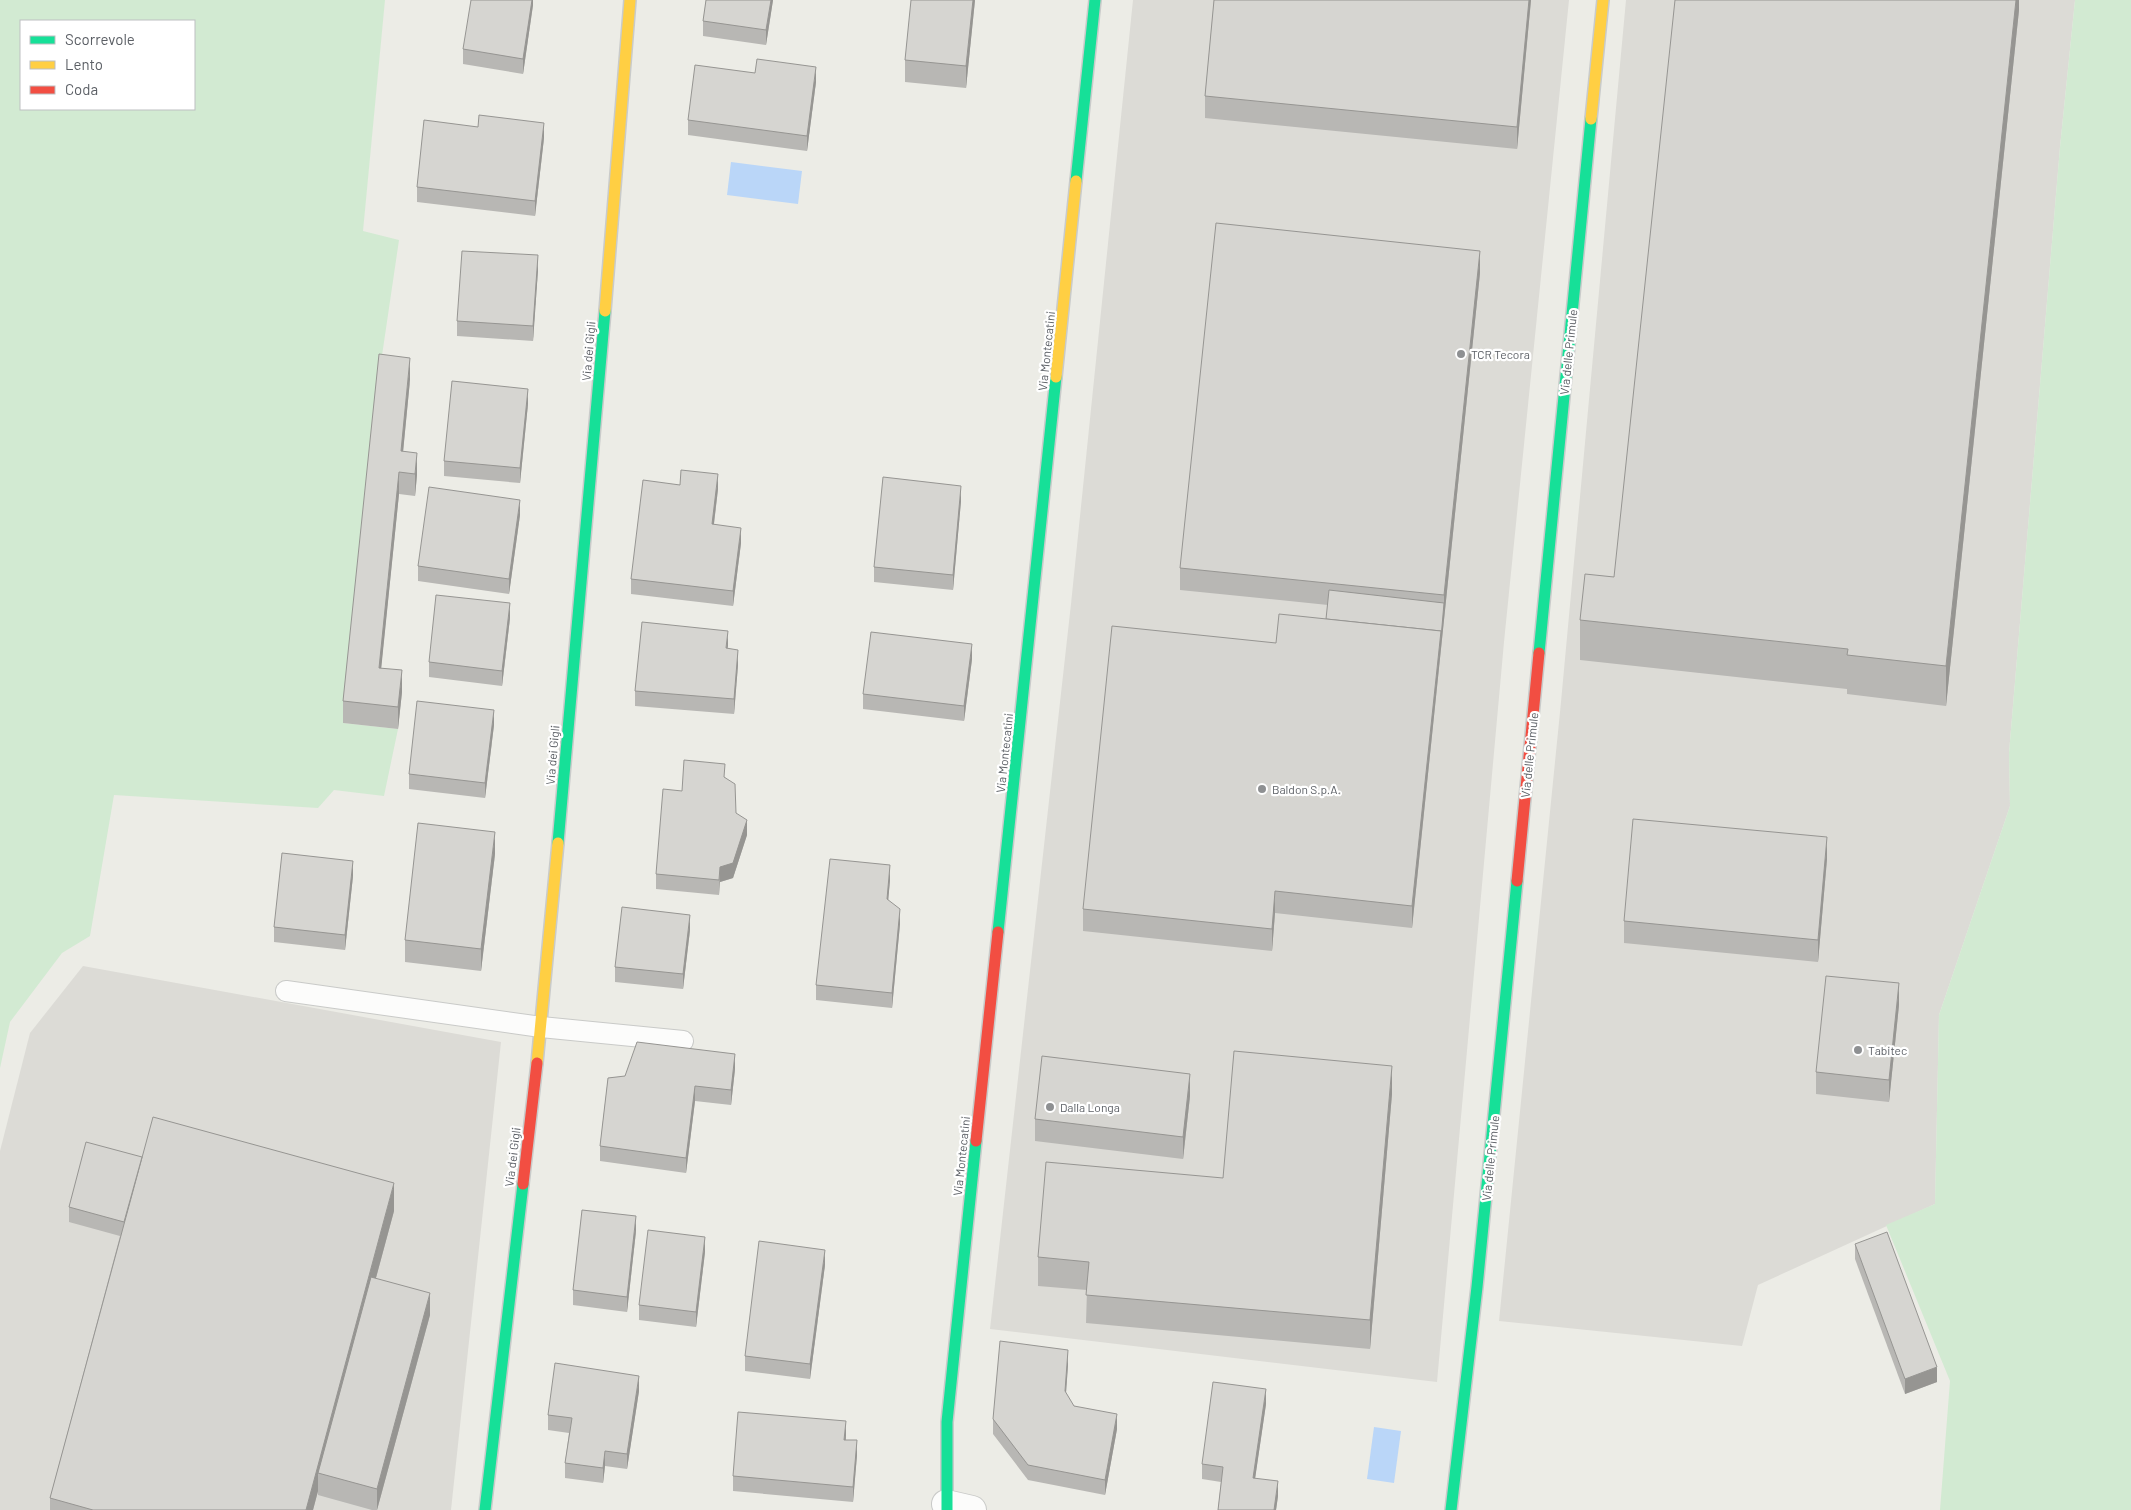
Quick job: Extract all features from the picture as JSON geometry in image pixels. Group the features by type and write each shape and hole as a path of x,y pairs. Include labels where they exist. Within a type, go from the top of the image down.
{"street":[{"name":"Via dei Gigli","path":"485,1510 541,1028 597,412 630,0"},
{"name":"Via Montecatini","path":"955,1508 947,1422 1095,0"},
{"name":"Via delle Primule","path":"1451,1510 1477,1287 1603,0"}],"lane":[{"path":"286,991 541,1028 683,1041"}],"shaded area":[{"path":"1133,0 1569,0 1504,642 1437,1382 990,1329 1071,604"},
{"path":"1626,0 2075,0 2060,147 2009,753 2010,806 1939,1015 1935,1204 1758,1285 1742,1346 1499,1321 1561,702"},
{"path":"83,966 501,1042 451,1510 0,1510 0,1151 30,1033"}],"green space":[{"path":"0,0 385,0 363,231 399,240 379,376 343,723 398,729 384,796 334,790 318,808 114,795 90,936 62,953 10,1022 0,1068"},
{"path":"2075,0 2131,0 2131,1510 1940,1510 1950,1381 1886,1225 1935,1204 1939,1015 2010,806 2009,753 2060,147"}],"water":[{"path":"731,162 802,171 798,204 727,195"},
{"path":"1374,1427 1401,1431 1394,1483 1367,1479"}],"building":[{"path":"471,0 532,0 523,59 463,49"},
{"path":"706,0 771,0 766,30 703,21"},
{"path":"911,0 973,0 966,66 905,60"},
{"path":"1214,0 1529,0 1517,127 1205,96"},
{"path":"1675,0 2016,0 1946,666 1847,655 1848,649 1580,620 1585,574 1614,577"},
{"path":"757,59 816,67 807,136 688,120 695,65 755,73"},
{"path":"479,115 544,123 535,201 417,187 424,120 478,127"},
{"path":"1216,223 1480,251 1444,595 1180,568"},
{"path":"462,251 538,255 533,326 457,321"},
{"path":"379,354 410,358 401,451 417,453 415,474 399,472 379,668 402,670 398,707 343,701"},
{"path":"452,381 528,389 520,468 444,461"},
{"path":"681,470 718,474 712,524 741,528 733,591 631,579 643,480 680,485"},
{"path":"883,477 961,486 953,575 874,567"},
{"path":"429,487 520,500 509,579 418,566"},
{"path":"1329,590 1444,603 1441,638 1441,631 1326,619"},
{"path":"436,595 510,603 502,671 429,662"},
{"name":"Baldon S.p.A.","path":"1279,614 1441,631 1412,906 1275,891 1272,929 1083,909 1112,626 1276,643"},
{"path":"642,622 728,631 726,648 738,650 734,699 635,691"},
{"path":"871,632 972,644 964,706 863,694"},
{"path":"417,701 494,710 485,783 409,774"},
{"path":"684,760 725,764 724,777 735,784 736,813 747,820 733,863 720,867 719,880 656,874 663,789 682,791"},
{"path":"1633,819 1827,837 1818,940 1624,921"},
{"path":"418,823 495,832 481,949 405,940"},
{"path":"282,853 353,861 345,935 274,927"},
{"path":"830,859 890,865 887,899 900,909 892,993 816,985"},
{"path":"622,907 690,915 683,974 615,967"},
{"name":"Tabitec","path":"1826,976 1899,983 1889,1080 1816,1072"},
{"path":"637,1042 735,1054 731,1090 695,1086 686,1158 600,1146 608,1078 625,1076"},
{"path":"1234,1051 1392,1066 1370,1320 1086,1295 1089,1262 1038,1257 1046,1162 1223,1178"},
{"path":"1042,1056 1190,1074 1183,1137 1035,1119"},
{"path":"153,1117 394,1183 306,1510 93,1510 50,1498"},
{"path":"86,1142 142,1157 124,1222 69,1207"},
{"path":"582,1210 636,1216 627,1297 573,1290"},
{"path":"648,1230 705,1237 696,1312 639,1305"},
{"path":"1887,1232 1937,1367 1905,1379 1855,1244"},
{"path":"759,1241 825,1250 810,1364 745,1356"},
{"path":"371,1277 430,1293 377,1489 318,1473"},
{"path":"1000,1341 1068,1350 1065,1391 1074,1406 1117,1414 1105,1480 1028,1465 993,1419"},
{"path":"555,1363 639,1376 627,1454 605,1451 603,1468 565,1463 572,1418 548,1415"},
{"path":"1213,1382 1266,1389 1253,1478 1278,1481 1274,1510 1218,1510 1223,1467 1202,1464"},
{"path":"738,1412 846,1421 844,1440 857,1440 853,1487 733,1476"}],"traffic: fast":[{"path":"1076,181 1095,0"},
{"path":"1539,653 1591,119"},
{"path":"558,843 605,311"},
{"path":"998,932 1056,377"},
{"path":"1451,1510 1477,1287 1517,881"},
{"path":"947,1510 947,1422 976,1141"},
{"path":"485,1510 523,1184"}],"traffic: slow":[{"path":"605,311 630,0"},
{"path":"1591,119 1603,0"},
{"path":"1056,377 1076,181"},
{"path":"537,1063 558,843"}],"traffic: jam":[{"path":"1517,881 1539,653"},
{"path":"976,1141 998,932"},
{"path":"523,1184 537,1063"}],"place":[{"name":"TCR Tecora","path":"1461,354"},
{"name":"Baldon S.p.A.","path":"1262,789"},
{"name":"Tabitec","path":"1858,1050"},
{"name":"Dalla Longa","path":"1050,1107"}]}
